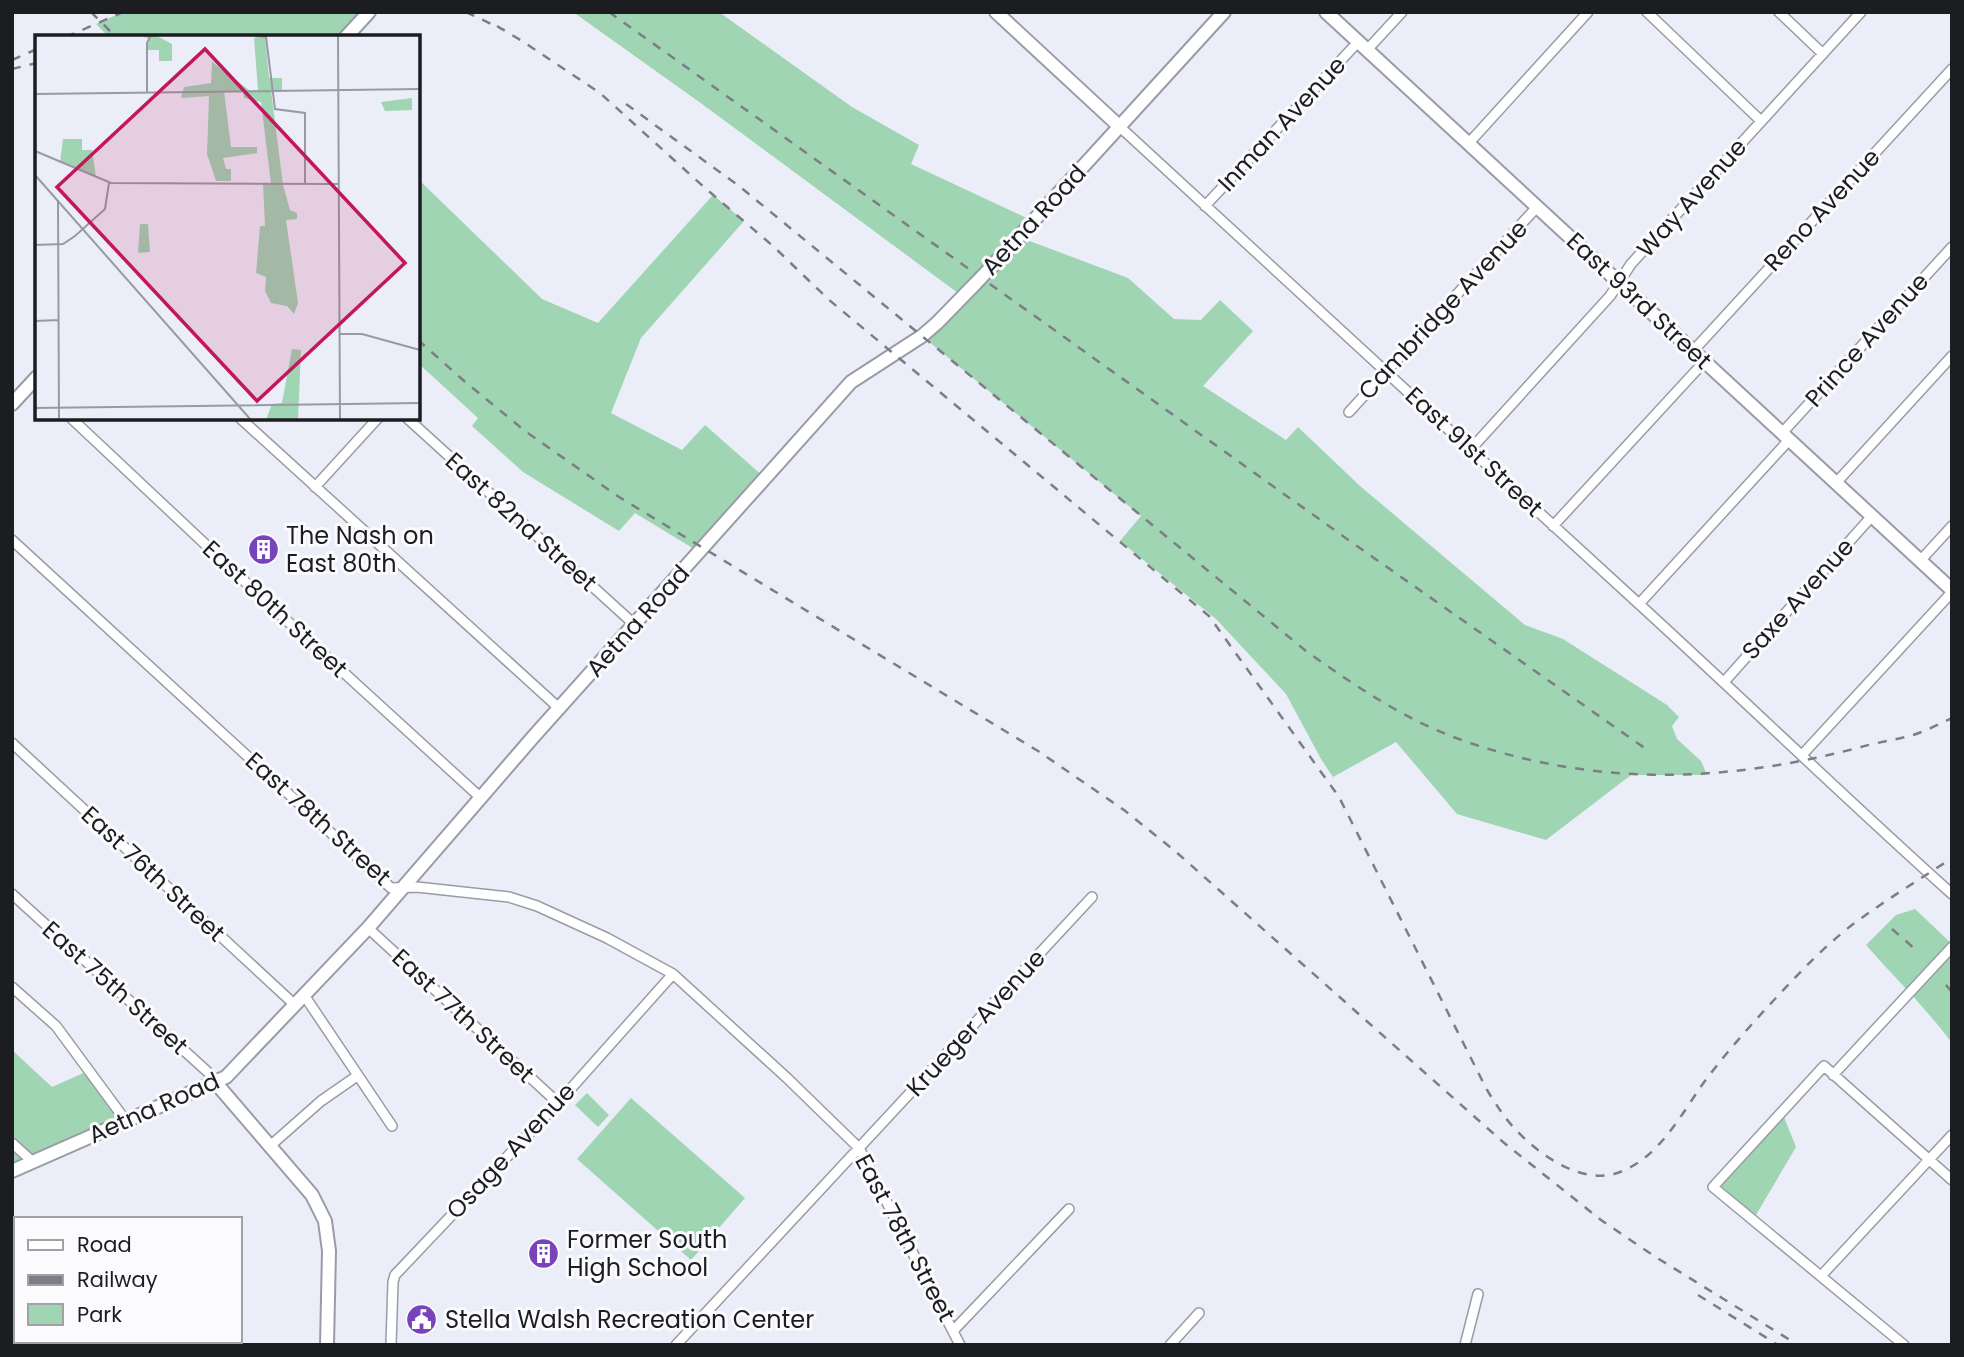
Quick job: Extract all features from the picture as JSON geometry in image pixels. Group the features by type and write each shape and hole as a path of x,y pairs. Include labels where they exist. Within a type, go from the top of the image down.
{"street":[{"name":"East 91st Street","path":"996,12 1952,894"},
{"name":"Aetna Road","path":"12,1171 226,1077 368,928 851,382 922,336 937,323 1224,12"},
{"name":"East 93rd Street","path":"1326,12 1952,591"},
{"name":"Inman Avenue","path":"1205,206 1363,46 1402,12"},
{"path":"1468,144 1588,12"},
{"path":"1647,12 1762,121"},
{"path":"1779,12 1823,54"},
{"name":"Way Avenue","path":"1471,449 1610,296 1626,269 1861,12"},
{"path":"348,35 369,13"},
{"name":"Reno Avenue","path":"1693,351 1952,69"},
{"name":"Cambridge Avenue","path":"1349,412 1537,207"},
{"name":"Prince Avenue","path":"1639,604 1952,247"},
{"path":"1836,483 1952,356"},
{"path":"1553,526 1704,362"},
{"path":"12,404 35,382"},
{"name":"East 80th Street","path":"73,420 481,799"},
{"path":"242,420 560,709"},
{"path":"315,487 376,420"},
{"name":"East 82nd Street","path":"409,420 635,625"},
{"name":"Saxe Avenue","path":"1724,682 1872,516"},
{"path":"1920,561 1952,526"},
{"name":"East 78th Street","path":"12,540 391,888 416,887 512,898 537,906 607,938 673,974 859,1148 960,1345"},
{"path":"1802,755 1952,591"},
{"name":"East 76th Street","path":"12,743 299,1001 309,1001 392,1126"},
{"name":"East 75th Street","path":"12,894 211,1075 215,1082"},
{"name":"Krueger Avenue","path":"676,1345 1092,897"},
{"name":"East 77th Street","path":"368,928 558,1103"},
{"path":"1833,1075 1952,947"},
{"name":"Osage Avenue","path":"391,1345 395,1275 558,1103 673,974"},
{"path":"12,987 55,1027 126,1121"},
{"path":"1904,1345 1713,1187 1824,1066 1952,1180"},
{"path":"270,1146 321,1101 357,1076"},
{"path":"215,1082 312,1195 325,1222 329,1251 327,1345"},
{"path":"1821,1276 1952,1135"},
{"path":"12,1143 33,1162"},
{"path":"953,1331 1069,1209"},
{"path":"1465,1345 1478,1294"},
{"path":"1170,1345 1199,1312"}],"green space":[{"path":"123,12 369,12 348,35 107,35 96,24"},
{"path":"573,12 719,12 852,107 919,145 911,164 1033,221 1019,237 1128,278 1174,319 1201,320 1220,300 1253,331 1203,386 1286,440 1298,427 1360,486 1525,625 1563,639 1667,705 1679,717 1672,726 1677,739 1701,761 1707,775 1631,775 1546,840 1457,814 1396,742 1333,777 1286,694 1216,619 1120,541 1141,516 922,336 962,296"},
{"path":"420,181 542,299 598,323 713,195 744,221 641,338 611,413 682,450 705,425 765,478 699,552 635,513 619,531 523,472 472,426 478,418 420,365"},
{"path":"1915,909 1952,944 1952,1043 1866,945 1896,915"},
{"path":"12,1050 52,1087 88,1071 126,1121 12,1171"},
{"path":"587,1093 609,1115 598,1127 575,1105"},
{"path":"631,1098 745,1198 691,1260 577,1159"},
{"path":"1782,1112 1796,1147 1753,1220 1713,1187"}],"railway":[{"path":"91,12 114,35"},
{"path":"71,35 123,12"},
{"path":"466,12 504,30"},
{"path":"609,12 1646,749"},
{"path":"497,26 600,93 773,246 828,299 1209,616 1339,797 1493,1099 1521,1135 1565,1167 1598,1176 1614,1174 1642,1160 1665,1137 1737,1041 1817,956 1863,917 1952,858"},
{"path":"12,60 35,50"},
{"path":"12,69 35,63"},
{"path":"626,104 739,186 1306,651 1365,691 1428,726 1473,744 1570,768 1666,775 1715,773 1812,759 1913,735 1952,718"},
{"path":"420,342 525,431 619,497 1038,751 1124,810 1175,851 1503,1142 1601,1220 1798,1345"},
{"path":"1892,929 1915,949"},
{"path":"1946,985 1952,992"},
{"path":"1698,1295 1778,1345"}],"place":[{"name":"The Nash on East 80th","path":"263,550"},
{"name":"Former South High School","path":"544,1254"},
{"name":"Stella Walsh Recreation Center","path":"422,1320"}]}
